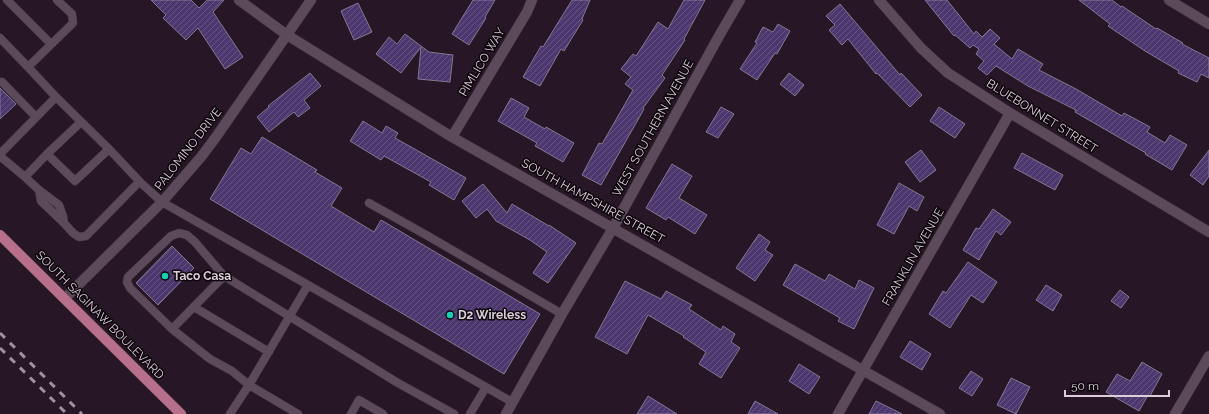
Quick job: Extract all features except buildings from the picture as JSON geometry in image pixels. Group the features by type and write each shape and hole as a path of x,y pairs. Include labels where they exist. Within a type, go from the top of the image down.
{"main road":[{"name":"SOUTH SAGINAW BOULEVARD","path":"0,235 182,414"}],"street":[{"name":"SOUTH HAMPSHIRE STREET","path":"240,0 287,35 452,137 940,414"},
{"name":"PALOMINO DRIVE","path":"65,298 162,202 201,157 311,0"},
{"name":"PIMLICO WAY","path":"452,137 527,12 532,0"},
{"name":"WEST SOUTHERN AVENUE","path":"506,414 562,314 613,228 740,0"},
{"name":"BLUEBONNET STREET","path":"879,0 921,48 948,73 1010,113 1209,232"},
{"path":"1169,0 1209,24"},
{"name":"FRANKLIN AVENUE","path":"838,414 1010,113"},
{"path":"1175,414 1209,356"}],"lane":[{"path":"7,0 51,44"},
{"path":"28,67 73,23 72,14 57,0"},
{"path":"0,38 56,97 109,149 139,182 162,202 512,402"},
{"path":"0,82 2,82 36,117"},
{"path":"56,97 0,155 39,190 59,205 64,223 72,233 79,237 86,236 139,182"},
{"path":"25,177 81,122"},
{"path":"47,154 75,181 109,149"},
{"path":"369,203 562,314"},
{"path":"298,414 249,385 232,371 210,359 172,329 130,288 127,282 128,277 171,236 179,233 187,235 195,242 224,276 398,383 454,414"},
{"path":"172,329 224,276"},
{"path":"230,414 269,352 308,285"},
{"path":"194,307 269,352"},
{"path":"470,414 486,387"},
{"path":"351,414 360,400 383,414"}],"railway":[{"path":"0,333 82,414"},
{"path":"0,348 67,414"}],"place":[{"name":"Taco Casa","path":"165,276"},
{"name":"D2 Wireless","path":"450,315"}]}
